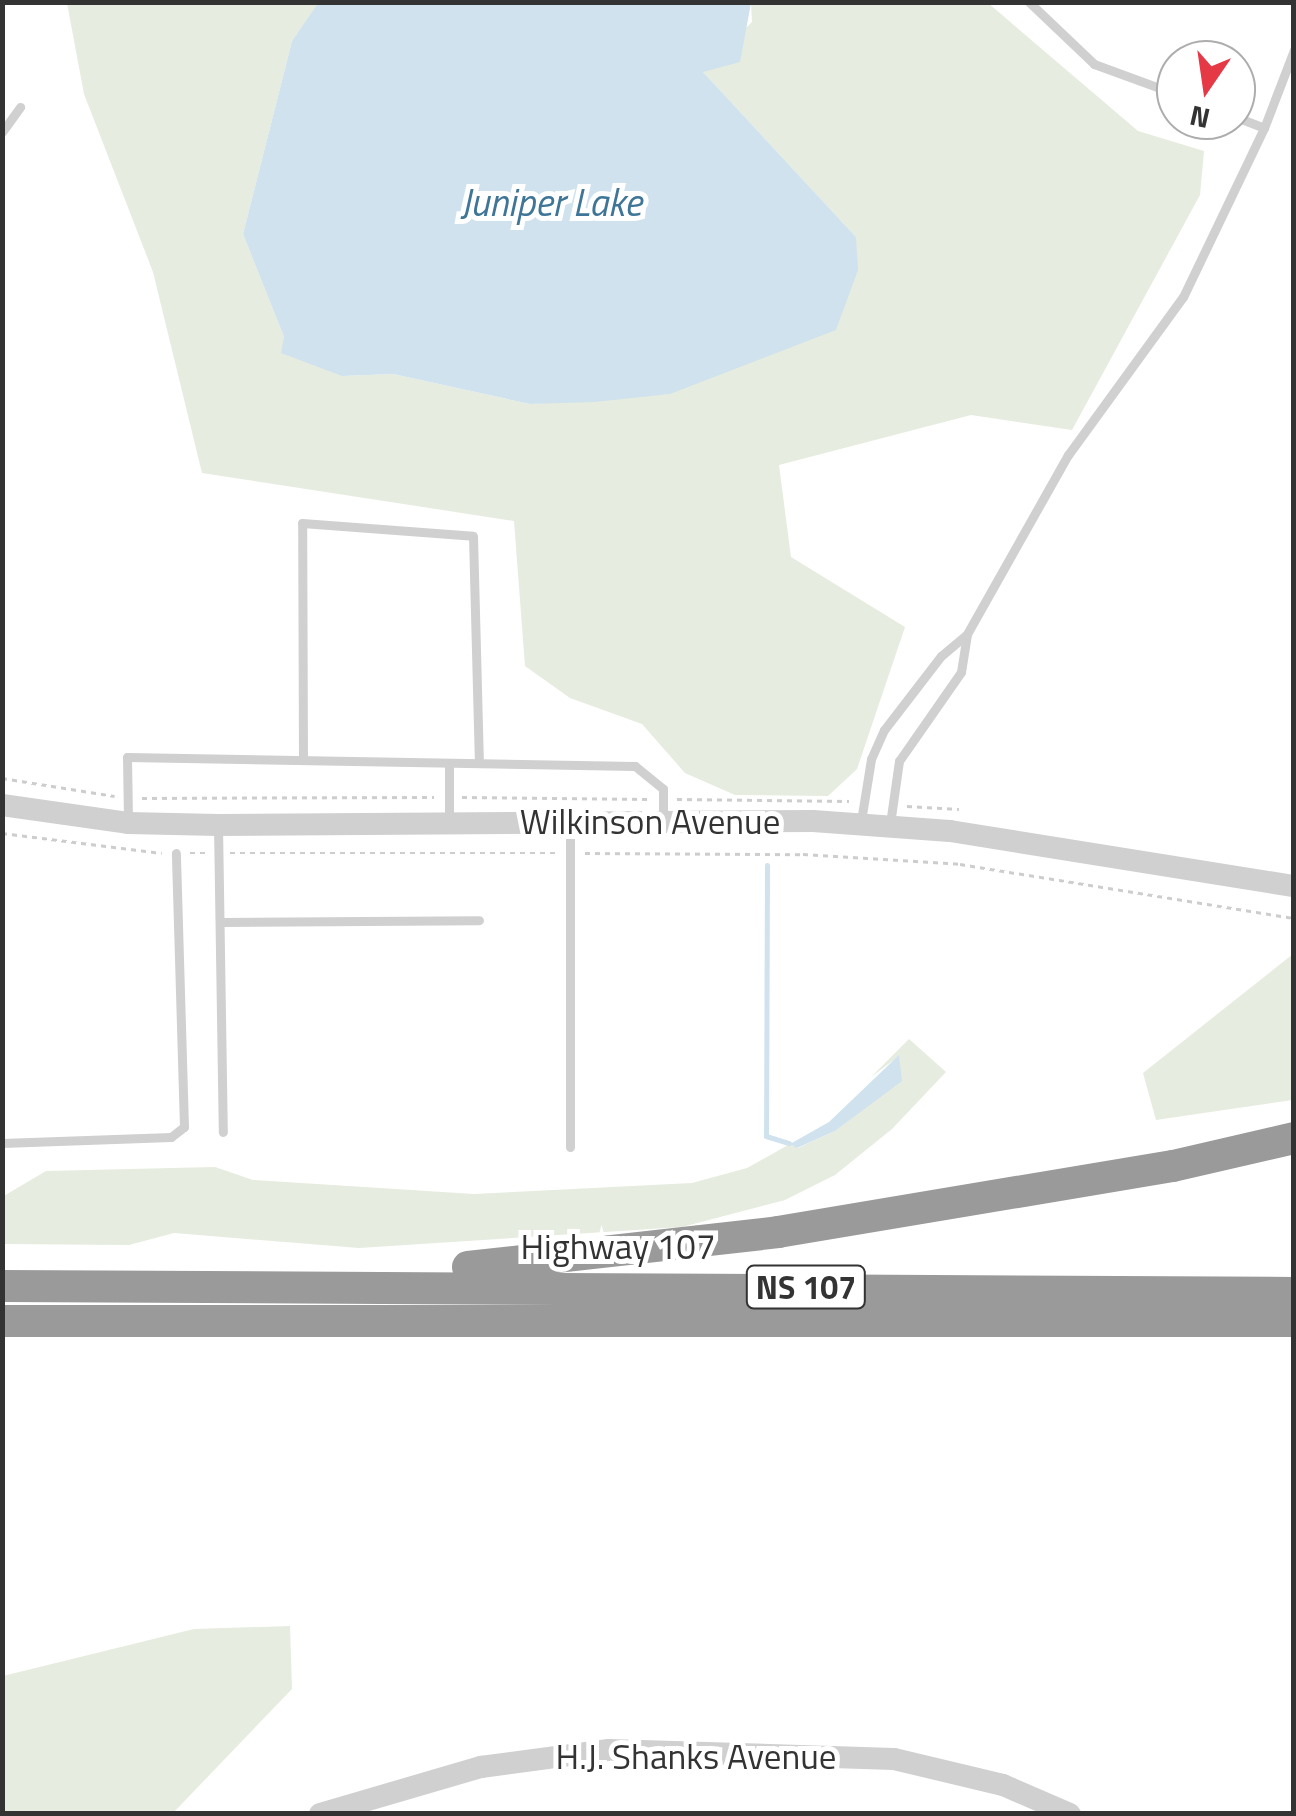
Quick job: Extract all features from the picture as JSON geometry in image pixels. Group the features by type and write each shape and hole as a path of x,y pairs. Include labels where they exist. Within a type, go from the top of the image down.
{"highway":[{"path":"319,1284 778,1232 1173,1166 1294,1138"},
{"name":"Highway 107","path":"2,1286 319,1284 1294,1293"},
{"name":"NS 107","path":"2,1321 1294,1322"}],"street":[{"name":"Wilkinson Avenue","path":"2,805 128,823 218,825 570,822 663,811 860,824 890,816 1294,886"},
{"name":"H.J. Shanks Avenue","path":"320,1814 425,1779 609,1750 894,1760 1003,1785 1070,1814"}],"lane":[{"path":"1029,2 1094,64 1156,87"},
{"path":"890,816 899,761 960,672 968,634 1068,455 1183,298 1264,128 1294,50"},
{"path":"2,132 20,106"},
{"path":"1256,125 1264,128"},
{"path":"303,760 302,523 473,536 479,763"},
{"path":"860,824 871,759 884,730 941,656 968,634"},
{"path":"128,823 126,757 635,766 663,789 663,811"},
{"path":"449,763 450,822"},
{"path":"570,822 570,1147"},
{"path":"218,825 223,1132"},
{"path":"2,1143 171,1137 184,1127 176,854"},
{"path":"222,922 479,920"}],"path":[{"path":"2,778 127,798 449,797 663,811 890,816 959,809"},
{"path":"2,833 176,854 813,855 960,864 1294,918"}],"shaded area":[{"path":"67,3 319,3 292,41 243,234 284,337 342,376 393,374 530,404 670,394 856,237 702,71 752,22 751,3 988,3 1138,131 1156,136 1156,140 1204,151 1200,195 1072,430 971,415 779,465 791,557 905,627 857,769 828,796 735,795 685,773 642,724 570,698 525,666 514,521 202,473 153,272 84,94"},
{"path":"1293,954 1293,1100 1156,1120 1143,1073"},
{"path":"909,1039 946,1072 892,1129 835,1175 785,1200 682,1227 359,1248 174,1233 129,1245 3,1244 2,1197 46,1171 215,1167 253,1180 474,1194 692,1183 747,1168 790,1144 798,1148 835,1131 873,1102 899,1056 871,1077"},
{"path":"290,1626 292,1689 173,1813 3,1813 3,1676 194,1629"}],"water":[{"name":"Juniper Lake","path":"319,2 751,3 740,62 703,72 856,237 858,270 836,330 670,394 594,402 530,404 393,374 342,376 281,353 284,337 243,234 292,41"},
{"path":"899,1055 902,1081 835,1131 797,1148 790,1144 829,1122"}],"waterway":[{"path":"767,865 766,1136 789,1143"}]}
